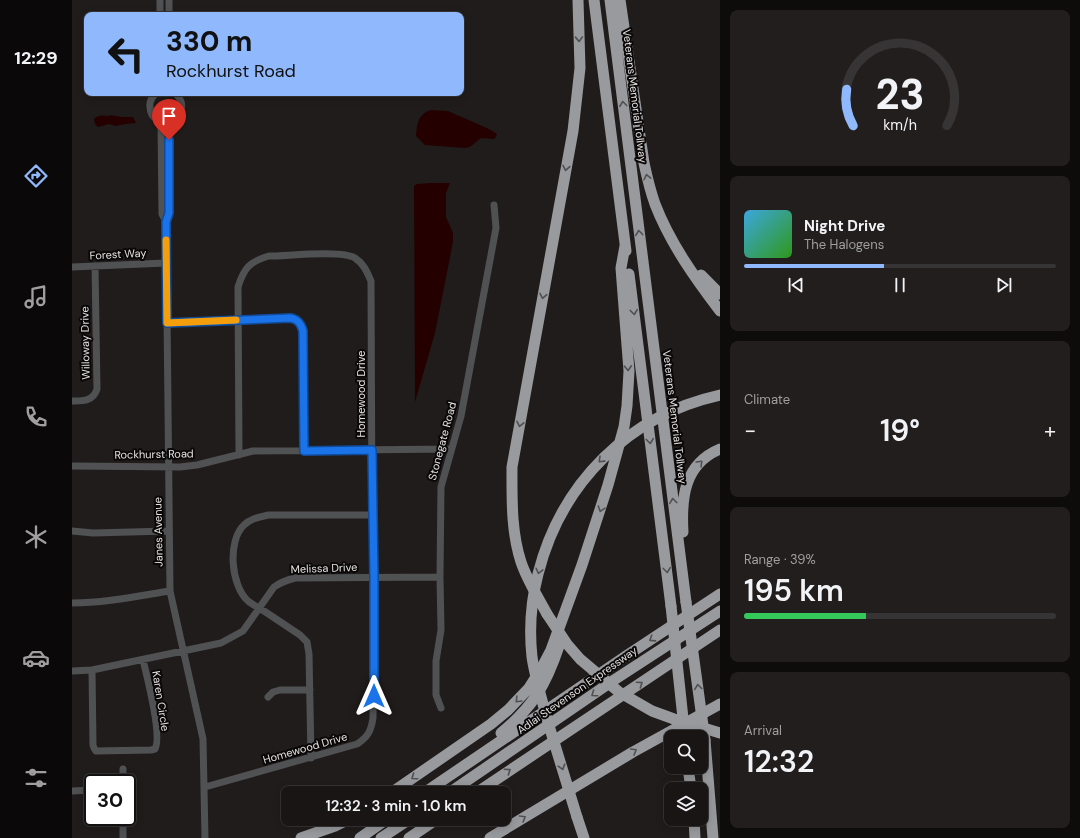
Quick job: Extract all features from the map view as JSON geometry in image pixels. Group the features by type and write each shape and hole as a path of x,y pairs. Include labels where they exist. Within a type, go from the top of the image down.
{"highway":[{"path":"578,0 580,68 573,132 512,467 515,537 521,562 529,582 547,614 580,659 619,692 659,713 720,733"},
{"path":"594,0 671,606 684,730"},
{"name":"Veterans Memorial Tollway","path":"610,0 685,598 705,740 713,838"},
{"path":"620,0 644,162 650,188 656,205 672,239 688,267 720,311"},
{"path":"672,239 704,278 720,294"},
{"path":"400,786 491,724 508,710 524,693 541,670 551,650 582,565 608,485 624,427 629,372 622,268 625,246"},
{"path":"584,838 538,686 532,657 531,620 541,561 557,520 572,494 591,470 610,451 634,432 653,420 682,406 720,395"},
{"path":"685,598 686,577 682,512 685,489 691,474 700,463 711,454 720,450"},
{"path":"452,774 517,720 529,707 542,687 554,661 567,624 582,565"},
{"path":"434,786 720,594"},
{"name":"Adlai Stevenson Expressway","path":"459,786 614,680 720,611"},
{"path":"486,786 720,630"},
{"path":"490,838 633,752 720,704"},
{"path":"301,838 331,826"},
{"path":"360,838 377,826"},
{"path":"381,838 399,826"},
{"path":"409,838 427,826"},
{"path":"695,826 696,838"}],"street":[{"path":"160,0 160,12"},
{"path":"169,0 169,12"},
{"path":"153,96 150,100 150,110 156,118 165,121 174,119 181,110 180,98 178,96"},
{"name":"Janes Avenue","path":"165,121 162,214 166,222 168,531 170,591 204,739 205,838"},
{"name":"Stonegate Road","path":"440,708 436,695 436,661 441,630 441,487 450,450 461,416 496,228 494,205"},
{"name":"Homewood Drive","path":"205,788 357,744 365,739 372,726 374,577 372,514 371,281 364,265 355,258 341,254 269,256 250,264 243,272 238,287 239,455"},
{"name":"Forest Way","path":"72,267 166,263"},
{"name":"Willoway Drive","path":"72,400 89,399 94,395 96,390 95,266"},
{"path":"167,323 290,318 297,320 302,326 304,451"},
{"name":"Rockhurst Road","path":"72,466 198,465 253,451 450,450"},
{"path":"311,758 309,654 307,642 300,635 248,601 240,590 234,574 234,549 236,538 239,530 245,523 256,517 269,515 372,514"},
{"path":"72,531 93,533 168,531"},
{"name":"Melissa Drive","path":"72,671 92,670 221,643 243,631 274,587 290,579 440,577"},
{"path":"72,602 109,600 170,591"},
{"name":"Karen Circle","path":"92,670 94,748 96,750 151,750 155,749 157,746 156,730 151,696 143,660"},
{"path":"268,697 273,692 280,690 310,690"},
{"path":"123,769 123,774"},
{"path":"72,791 84,790"},
{"path":"123,826 123,838"}],"shaded area":[{"path":"431,110 448,111 489,129 497,134 496,137 494,139 481,138 470,147 465,148 425,145 416,136 417,127 423,114"},
{"path":"110,115 133,117 136,123 116,126 109,124 98,127 95,124 94,119 96,117"},
{"path":"450,183 446,193 446,217 453,233 453,242 435,333 415,402 414,186 417,184"}],"slow traffic":[{"path":"166,240 167,323 236,320"}],"route":[{"path":"169,140 169,213 166,222 167,323 294,318 300,323 303,331 304,451 372,450 374,696"}]}
